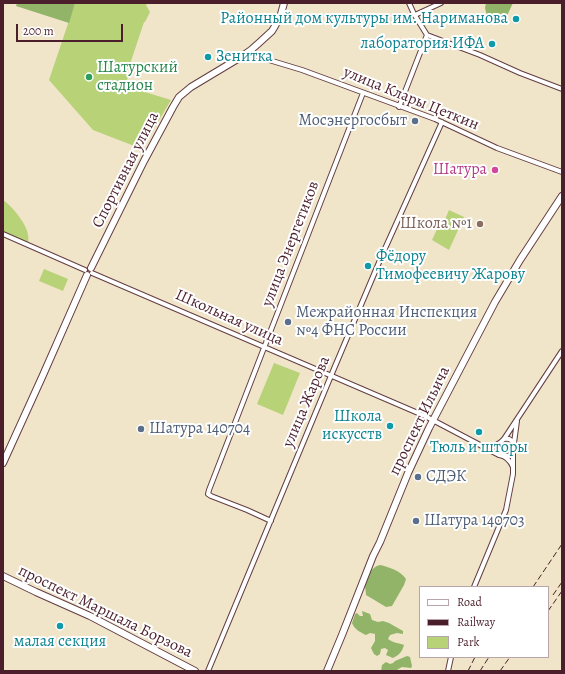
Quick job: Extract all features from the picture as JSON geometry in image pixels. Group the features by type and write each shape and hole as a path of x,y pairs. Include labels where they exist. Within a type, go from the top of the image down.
{"street":[{"name":"Спортивная улица","path":"3,463 89,271 148,154 179,97 191,87 251,50 272,31 281,14 284,3"},
{"path":"409,3 427,35 480,54 520,73 562,89"},
{"path":"415,15 441,3"},
{"path":"399,106 427,35"},
{"name":"улица Клары Цеткин","path":"251,50 259,57 302,70 442,122 497,148 562,172"},
{"name":"улица Энергетиков","path":"271,521 208,494 364,93"},
{"name":"улица Жарова","path":"208,671 383,253 442,122"},
{"name":"проспект Ильича","path":"327,671 411,466 495,302 520,260 562,196"},
{"name":"Школьная улица","path":"3,234 434,420 499,455 504,456"},
{"path":"486,447 492,447 501,443 518,420 562,351"},
{"path":"474,586 506,510 511,489 514,442 518,420"},
{"path":"504,439 508,438 514,442"},
{"path":"501,443 500,451 513,467"},
{"path":"504,456 507,456 513,452"},
{"name":"проспект Маршала Борзова","path":"3,576 90,616 195,671"},
{"path":"448,671 451,658"}],"green space":[{"path":"17,3 75,3 69,23 16,6"},
{"name":"Шатурский стадион","path":"75,3 148,3 146,5 150,12 144,22 127,73 129,74 125,86 171,100 142,149 93,130 49,80"},
{"path":"486,3 513,3 505,20 499,18 495,21 488,20 485,8"},
{"path":"3,200 15,211 25,226 28,236 28,245 3,234"},
{"path":"449,210 464,217 449,250 432,240"},
{"path":"44,269 68,279 63,291 39,281"},
{"path":"274,363 300,373 283,415 257,404"},
{"path":"380,565 391,568 404,576 406,579 392,606 386,607 366,595 365,585 368,576 374,568"},
{"path":"362,611 370,614 372,620 389,623 403,631 403,634 397,633 390,635 388,639 404,645 399,654 393,658 386,655 388,650 385,648 381,649 380,654 377,656 374,654 371,648 375,641 375,634 370,633 366,635 356,629 352,623 355,614 357,613 360,616 363,616"},
{"path":"407,656 410,657 411,668 402,667 395,671 381,671 382,665 386,662 390,664"}],"railway":[{"path":"534,586 562,544"},
{"path":"553,595 562,582"},
{"path":"549,610 562,591"},
{"path":"468,671 474,658"},
{"path":"480,671 488,658"},
{"path":"500,671 509,658"}],"place":[{"name":"Районный дом культуры им. Нариманова","path":"516,19"},
{"name":"лаборатория ИФА","path":"492,44"},
{"name":"Зенитка","path":"208,57"},
{"name":"Шатурский стадион","path":"89,77"},
{"name":"Мосэнергосбыт","path":"415,121"},
{"name":"Шатура","path":"495,170"},
{"name":"Школа №1","path":"480,224"},
{"name":"Фёдору Тимофеевичу Жарову","path":"368,266"},
{"name":"Межрайонная Инспекция №4 ФНС России","path":"288,322"},
{"name":"Школа искусств","path":"390,426"},
{"name":"Шатура 140704","path":"141,429"},
{"name":"Тюль и шторы","path":"479,432"},
{"name":"СДЭК","path":"418,477"},
{"name":"Шатура 140703","path":"416,521"},
{"name":"малая секция","path":"60,626"}]}
